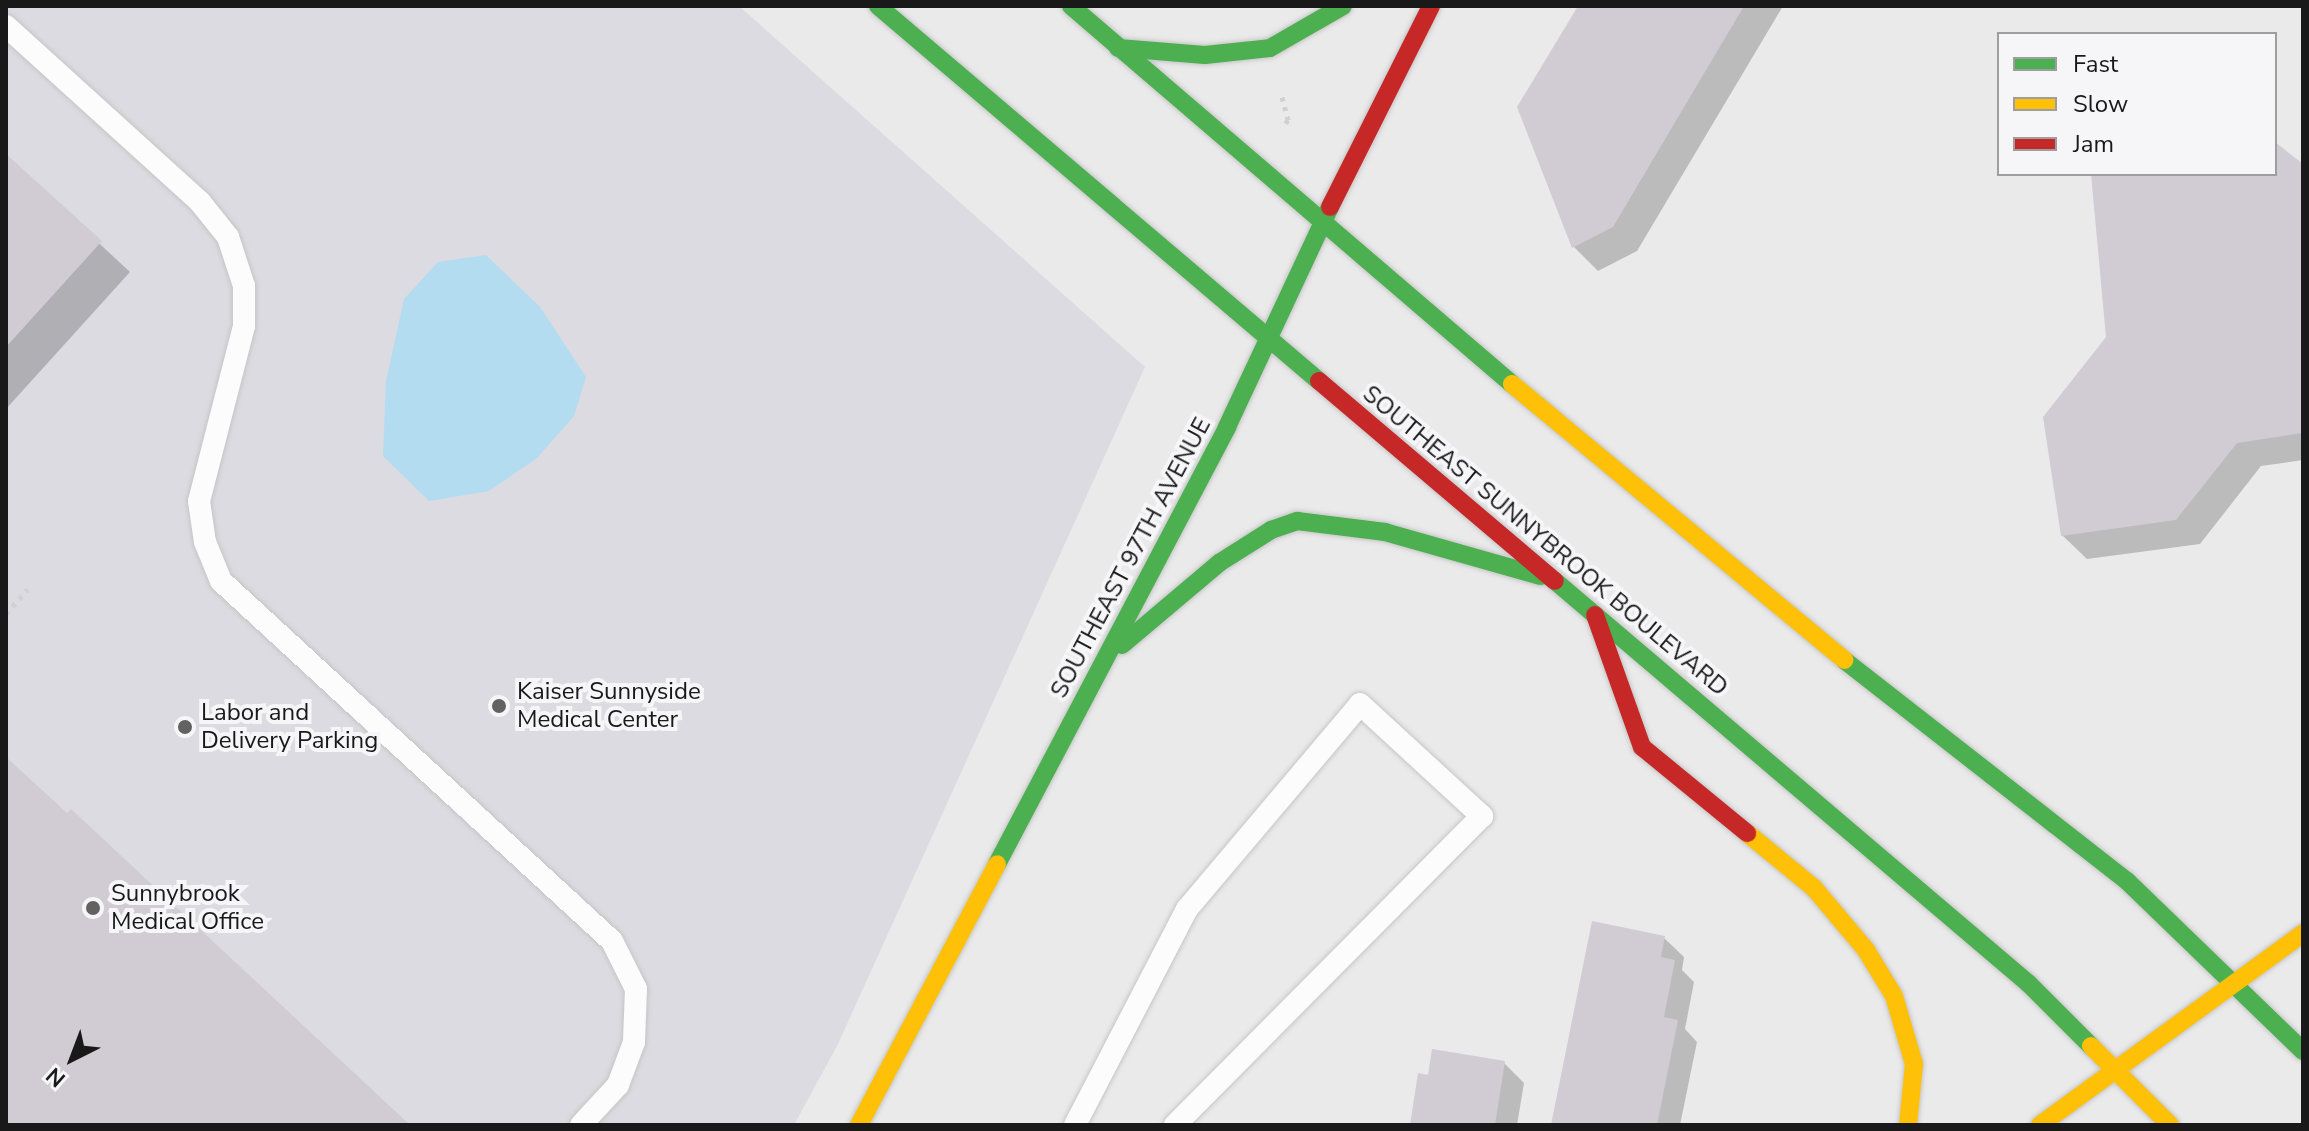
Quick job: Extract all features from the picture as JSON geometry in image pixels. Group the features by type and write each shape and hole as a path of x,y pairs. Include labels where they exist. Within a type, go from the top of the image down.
{"main road":[{"name":"SOUTHEAST SUNNYBROOK BOULEVARD","path":"878,6 2029,984 2170,1125"},
{"path":"1071,6 1322,223 1929,730 2127,881 2303,1051"},
{"path":"1118,48 1205,55 1270,48 1343,6"},
{"name":"SOUTHEAST 97TH AVENUE","path":"859,1125 1105,659 1269,337 1322,223 1431,6"},
{"path":"1105,659 1219,563 1271,530 1297,521 1385,532 1555,580"},
{"path":"1595,615 1642,747 1814,888 1873,961 1894,996 1914,1064 1908,1125"},
{"path":"2040,1125 2303,933"}],"lane":[{"path":"6,26 200,202 228,237 244,286 244,326 199,501 205,542 221,581 612,941 636,989 634,1042 618,1085 581,1125"},
{"path":"1075,1125 1187,909 1360,704 1482,816 1175,1125"}],"path":[{"path":"1279,132 1288,120 1281,90"},
{"path":"6,614 28,589"}],"shaded area":[{"name":"Kaiser Sunnyside Medical Center","path":"6,6 739,6 1145,367 837,1046 794,1125 6,1125"}],"water":[{"path":"486,255 540,307 586,377 574,416 536,459 489,491 429,501 383,456 386,381 404,299 438,262"}],"building":[{"path":"1578,6 1744,6 1613,227 1572,248 1517,107"},
{"path":"2277,144 2303,164 2303,433 2237,443 2176,520 2061,536 2043,417 2106,337 2091,176 2277,176"},
{"path":"6,154 102,241 6,347"},
{"name":"Sunnybrook Medical Office","path":"6,757 67,813 71,809 410,1125 6,1125"},
{"path":"1592,921 1665,936 1661,957 1675,960 1664,1017 1678,1020 1657,1125 1551,1125"},
{"path":"1432,1049 1505,1061 1495,1125 1410,1125 1418,1073 1428,1075"}],"traffic: fast":[{"path":"878,6 1319,381"},
{"path":"1071,6 1512,384"},
{"path":"1118,48 1205,55 1270,48 1343,6"},
{"path":"997,864 1227,427 1330,207"},
{"path":"1122,645 1219,563 1271,530 1297,521 1385,532 1541,576"},
{"path":"1555,581 2029,984 2091,1046"},
{"path":"1844,660 2127,881 2303,1051"}],"traffic: slow":[{"path":"1512,384 1844,660"},
{"path":"1747,833 1814,888 1866,950 1894,996 1914,1064 1908,1125"},
{"path":"859,1125 997,864"},
{"path":"2040,1125 2303,933"},
{"path":"2091,1046 2170,1125"}],"traffic: jam":[{"path":"1330,207 1431,6"},
{"path":"1319,381 1555,581"},
{"path":"1595,615 1642,747 1747,833"}],"place":[{"name":"Kaiser Sunnyside Medical Center","path":"499,706"},
{"name":"Labor and Delivery Parking","path":"185,727"},
{"name":"Sunnybrook Medical Office","path":"93,908"}]}
